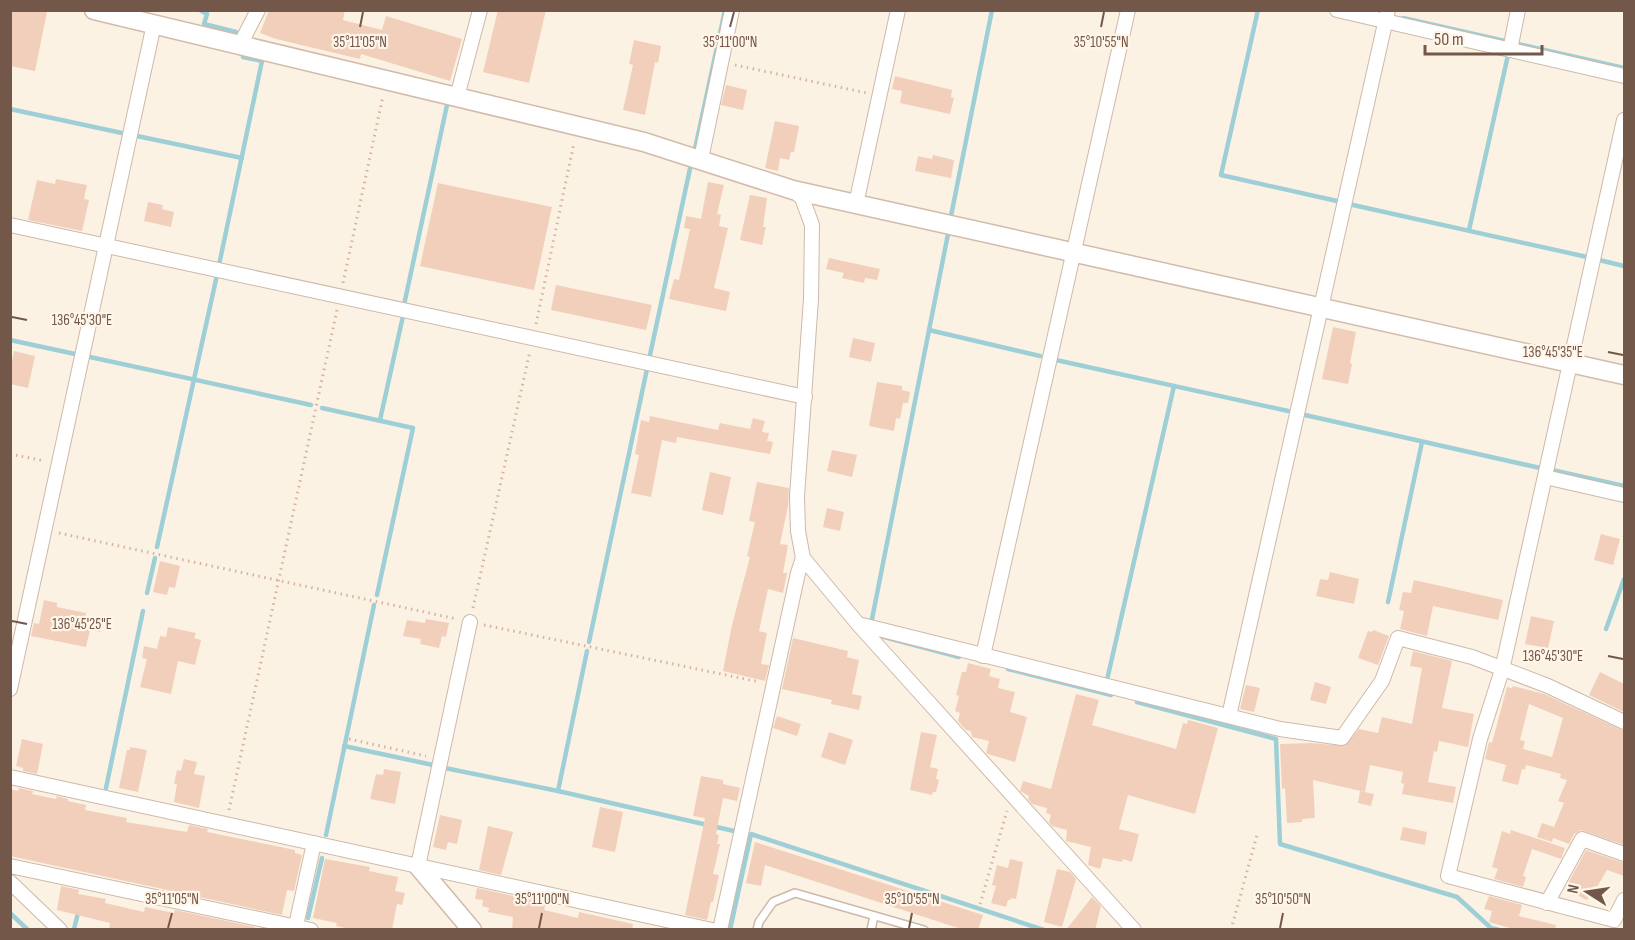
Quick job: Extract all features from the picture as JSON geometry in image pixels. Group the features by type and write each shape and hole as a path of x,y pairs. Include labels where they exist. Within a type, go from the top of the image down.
{"street":[{"path":"240,45 258,10"},
{"path":"457,97 480,10"},
{"path":"701,159 732,10"},
{"path":"856,204 898,10"},
{"path":"983,656 1128,10"},
{"path":"1337,10 1386,16 1510,50 1624,76"},
{"path":"1510,50 1518,10"},
{"path":"100,11 644,142 793,190 1624,375"},
{"path":"1228,716 1386,16"},
{"path":"10,689 154,24"},
{"path":"1624,120 1502,670 1480,739 1448,876 1614,920 1624,900"},
{"path":"720,930 803,558 798,531 796,496 811,299 812,225 802,198 793,190"},
{"path":"10,225 805,397"},
{"path":"1545,477 1624,495"},
{"path":"803,558 858,624 1131,928"},
{"path":"418,866 470,622"},
{"path":"858,624 1280,729 1342,738 1382,681 1398,638 1472,657 1548,686 1624,722"},
{"path":"10,777 712,930"},
{"path":"1547,903 1582,839 1624,854"},
{"path":"296,928 314,843"},
{"path":"10,866 311,930"},
{"path":"418,866 472,930"},
{"path":"10,882 60,930"}],"lane":[{"path":"757,930 759,922 773,902 795,893 924,930"},
{"path":"871,930 874,916"}],"path":[{"path":"720,62 880,96"},
{"path":"226,824 386,80"},
{"path":"470,622 578,126"},
{"path":"10,454 58,464"},
{"path":"44,530 773,685"},
{"path":"349,739 441,759"},
{"path":"980,904 1012,794"},
{"path":"1231,930 1257,835"}],"building":[{"path":"10,10 47,12 35,71 10,66"},
{"path":"269,10 345,10 343,20 382,30 386,16 462,39 450,81 361,54 360,59 260,33"},
{"path":"498,10 546,10 529,83 483,72"},
{"path":"634,40 661,46 658,63 655,62 645,115 623,110 633,65 629,64"},
{"path":"895,76 952,90 951,97 954,98 950,114 900,103 902,91 892,89"},
{"path":"726,85 747,90 743,110 721,105"},
{"path":"775,121 799,126 794,152 791,152 789,160 780,158 778,171 765,168"},
{"path":"933,155 954,160 951,178 915,171 918,156 932,159"},
{"path":"56,179 87,185 84,199 89,200 82,231 28,220 37,180 55,184"},
{"path":"708,182 724,185 717,214 721,215 719,226 728,228 714,288 730,292 726,311 669,299 674,279 679,280 690,229 684,228 686,216 701,219"},
{"path":"438,183 552,207 534,290 420,266"},
{"path":"750,195 767,198 763,227 766,227 762,245 740,240"},
{"path":"148,202 163,205 162,209 174,212 171,227 144,221"},
{"path":"829,258 880,269 877,280 865,278 864,283 842,278 844,273 826,269"},
{"path":"556,285 652,305 646,330 551,310"},
{"path":"1333,327 1356,332 1348,384 1322,379"},
{"path":"853,338 875,343 871,362 849,357"},
{"path":"14,351 35,356 28,388 10,384"},
{"path":"877,382 902,386 902,390 910,392 908,403 903,403 900,419 896,418 894,431 869,426"},
{"path":"650,416 718,430 720,423 750,429 753,418 765,421 762,432 769,433 767,441 773,442 770,454 677,437 676,443 662,440 651,497 631,493 639,455 635,454 641,420 649,422"},
{"path":"832,450 857,455 852,477 827,471"},
{"path":"710,472 731,477 723,515 702,510"},
{"path":"757,482 789,488 788,506 780,544 788,545 783,573 787,573 783,593 768,589 759,631 767,633 761,664 769,665 765,681 723,671 732,625 750,557 747,556 755,522 749,521"},
{"path":"827,508 844,512 840,531 823,527"},
{"path":"1601,534 1620,539 1613,565 1594,560"},
{"path":"160,561 180,566 175,588 169,587 167,595 153,592"},
{"path":"1330,572 1359,579 1354,604 1316,596 1320,579 1328,580"},
{"path":"1414,580 1503,600 1498,620 1433,606 1427,636 1400,629 1404,611 1399,610 1403,592 1411,593"},
{"path":"44,600 57,603 57,607 86,613 86,616 103,620 100,632 90,630 86,647 31,636 34,623 39,624"},
{"path":"1531,616 1554,621 1548,648 1525,644"},
{"path":"426,619 449,623 446,637 442,636 439,648 420,644 421,639 403,636 407,620 425,623"},
{"path":"168,627 196,633 194,638 201,640 195,665 178,661 171,694 140,687 147,659 142,658 144,646 157,649 160,636 166,637"},
{"path":"1373,630 1389,636 1378,665 1358,658 1368,631"},
{"path":"793,638 848,651 847,657 859,660 852,694 862,696 859,710 831,704 832,700 782,689"},
{"path":"1413,651 1452,661 1442,708 1474,714 1468,747 1439,741 1437,752 1434,751 1428,782 1456,787 1453,803 1402,794 1403,772 1370,765 1365,792 1313,780 1315,818 1287,823 1285,788 1282,789 1280,744 1311,743 1345,746 1359,729 1378,733 1382,717 1412,724 1422,668 1410,666"},
{"path":"968,663 991,669 989,676 1000,679 998,688 1015,692 1010,712 1027,717 1015,762 986,753 989,741 972,737 971,731 966,730 958,721 960,713 955,711 959,696 956,695 962,672 966,672"},
{"path":"1600,672 1624,684 1624,712 1589,695"},
{"path":"1315,682 1331,687 1326,704 1310,700"},
{"path":"1246,685 1260,688 1254,712 1240,709"},
{"path":"1513,686 1544,694 1624,731 1624,845 1581,830 1574,834 1569,844 1553,838 1552,842 1537,837 1542,823 1554,827 1564,803 1558,801 1567,780 1560,778 1561,774 1526,765 1525,770 1522,769 1518,785 1502,781 1506,765 1485,759 1489,742 1492,743 1507,687 1512,688","holes":["1529,704 1563,718 1552,757 1523,749 1525,741 1520,740"]},
{"path":"1076,694 1099,700 1092,725 1176,749 1183,723 1187,724 1188,720 1218,728 1195,814 1128,795 1119,829 1139,834 1132,862 1103,858 1100,869 1088,865 1091,847 1066,841 1067,830 1052,826 1049,822 1051,815 1046,813 1047,808 1032,804 1028,799 1029,796 1020,791 1023,781 1051,789"},
{"path":"777,716 801,724 797,736 773,728"},
{"path":"829,732 853,740 845,765 821,757"},
{"path":"921,732 937,735 930,767 938,769 936,779 939,780 936,792 932,795 910,790"},
{"path":"22,739 43,744 37,774 23,771 23,768 16,766"},
{"path":"130,747 147,750 138,792 119,788 127,750 130,750"},
{"path":"184,759 197,762 194,774 205,776 199,808 174,802 177,770 181,771"},
{"path":"384,769 401,772 395,804 370,799 376,774 383,775"},
{"path":"701,776 723,780 723,784 740,788 737,801 723,798 716,834 719,835 717,844 720,844 713,874 719,875 707,920 685,915 705,818 693,816"},
{"path":"19,788 33,791 32,794 68,799 68,801 86,805 85,810 127,818 126,822 187,832 189,825 208,829 207,832 295,850 295,853 302,855 294,891 287,890 282,915 10,856 10,789 18,791"},
{"path":"1360,791 1374,794 1371,806 1358,803"},
{"path":"600,807 623,812 615,852 592,847"},
{"path":"440,815 462,820 457,844 448,842 446,850 433,847"},
{"path":"488,826 513,832 501,875 479,870"},
{"path":"1403,827 1427,832 1425,845 1400,840"},
{"path":"1511,830 1565,848 1561,859 1532,849 1523,876 1526,877 1523,887 1494,879 1498,869 1492,867 1502,831 1510,834"},
{"path":"755,842 983,915 978,930 964,930 765,865 761,886 746,883"},
{"path":"1586,850 1624,863 1624,876 1607,870 1587,900 1565,889"},
{"path":"325,859 370,867 369,871 398,877 395,891 405,893 402,905 397,904 392,930 354,930 336,926 337,923 313,918"},
{"path":"1010,859 1023,862 1016,899 1008,900 1006,907 991,903 996,886 992,885 997,865 1008,868"},
{"path":"1057,869 1070,872 1076,879 1062,927 1044,922"},
{"path":"61,886 79,890 78,894 106,899 105,903 144,912 145,907 174,913 175,910 255,927 254,930 109,930 110,923 57,910"},
{"path":"477,888 546,903 544,910 578,918 579,912 633,924 632,930 512,930 513,917 488,912 489,908 482,906 483,900 475,899"},
{"path":"1489,896 1522,905 1519,916 1556,925 1555,930 1517,930 1489,922 1492,911 1484,909"},
{"path":"1092,897 1101,906 1095,930 1066,930"}],"waterway":[{"path":"200,10 207,14 204,24 236,32"},
{"path":"695,149 725,10"},
{"path":"951,216 992,10"},
{"path":"1258,10 1221,175 1337,201"},
{"path":"1370,10 1376,12"},
{"path":"1403,18 1505,41"},
{"path":"1518,44 1624,68"},
{"path":"219,265 262,61 243,57 244,55"},
{"path":"1469,230 1508,55"},
{"path":"404,305 447,105"},
{"path":"10,109 122,133"},
{"path":"137,136 242,158"},
{"path":"650,355 691,164"},
{"path":"1353,205 1587,257"},
{"path":"872,619 948,234"},
{"path":"1599,260 1624,266"},
{"path":"157,547 217,275"},
{"path":"380,420 403,316"},
{"path":"929,330 1040,356"},
{"path":"10,340 75,354"},
{"path":"90,357 311,405"},
{"path":"1056,360 1288,411"},
{"path":"589,642 647,369"},
{"path":"1107,680 1174,386"},
{"path":"322,408 413,428 377,595"},
{"path":"1305,415 1540,468"},
{"path":"1388,602 1422,442"},
{"path":"1552,470 1624,486"},
{"path":"147,593 155,558"},
{"path":"1606,629 1624,579"},
{"path":"326,835 374,605"},
{"path":"106,788 143,611"},
{"path":"884,637 959,657"},
{"path":"587,651 558,791 734,831"},
{"path":"1008,669 1111,695"},
{"path":"1137,702 1276,739 1280,844 1457,897 1491,928 1499,930"},
{"path":"344,746 433,765"},
{"path":"445,768 558,791"},
{"path":"730,930 751,834 1044,930"},
{"path":"308,918 322,858"},
{"path":"74,929 79,909"},
{"path":"10,913 28,930"}]}
